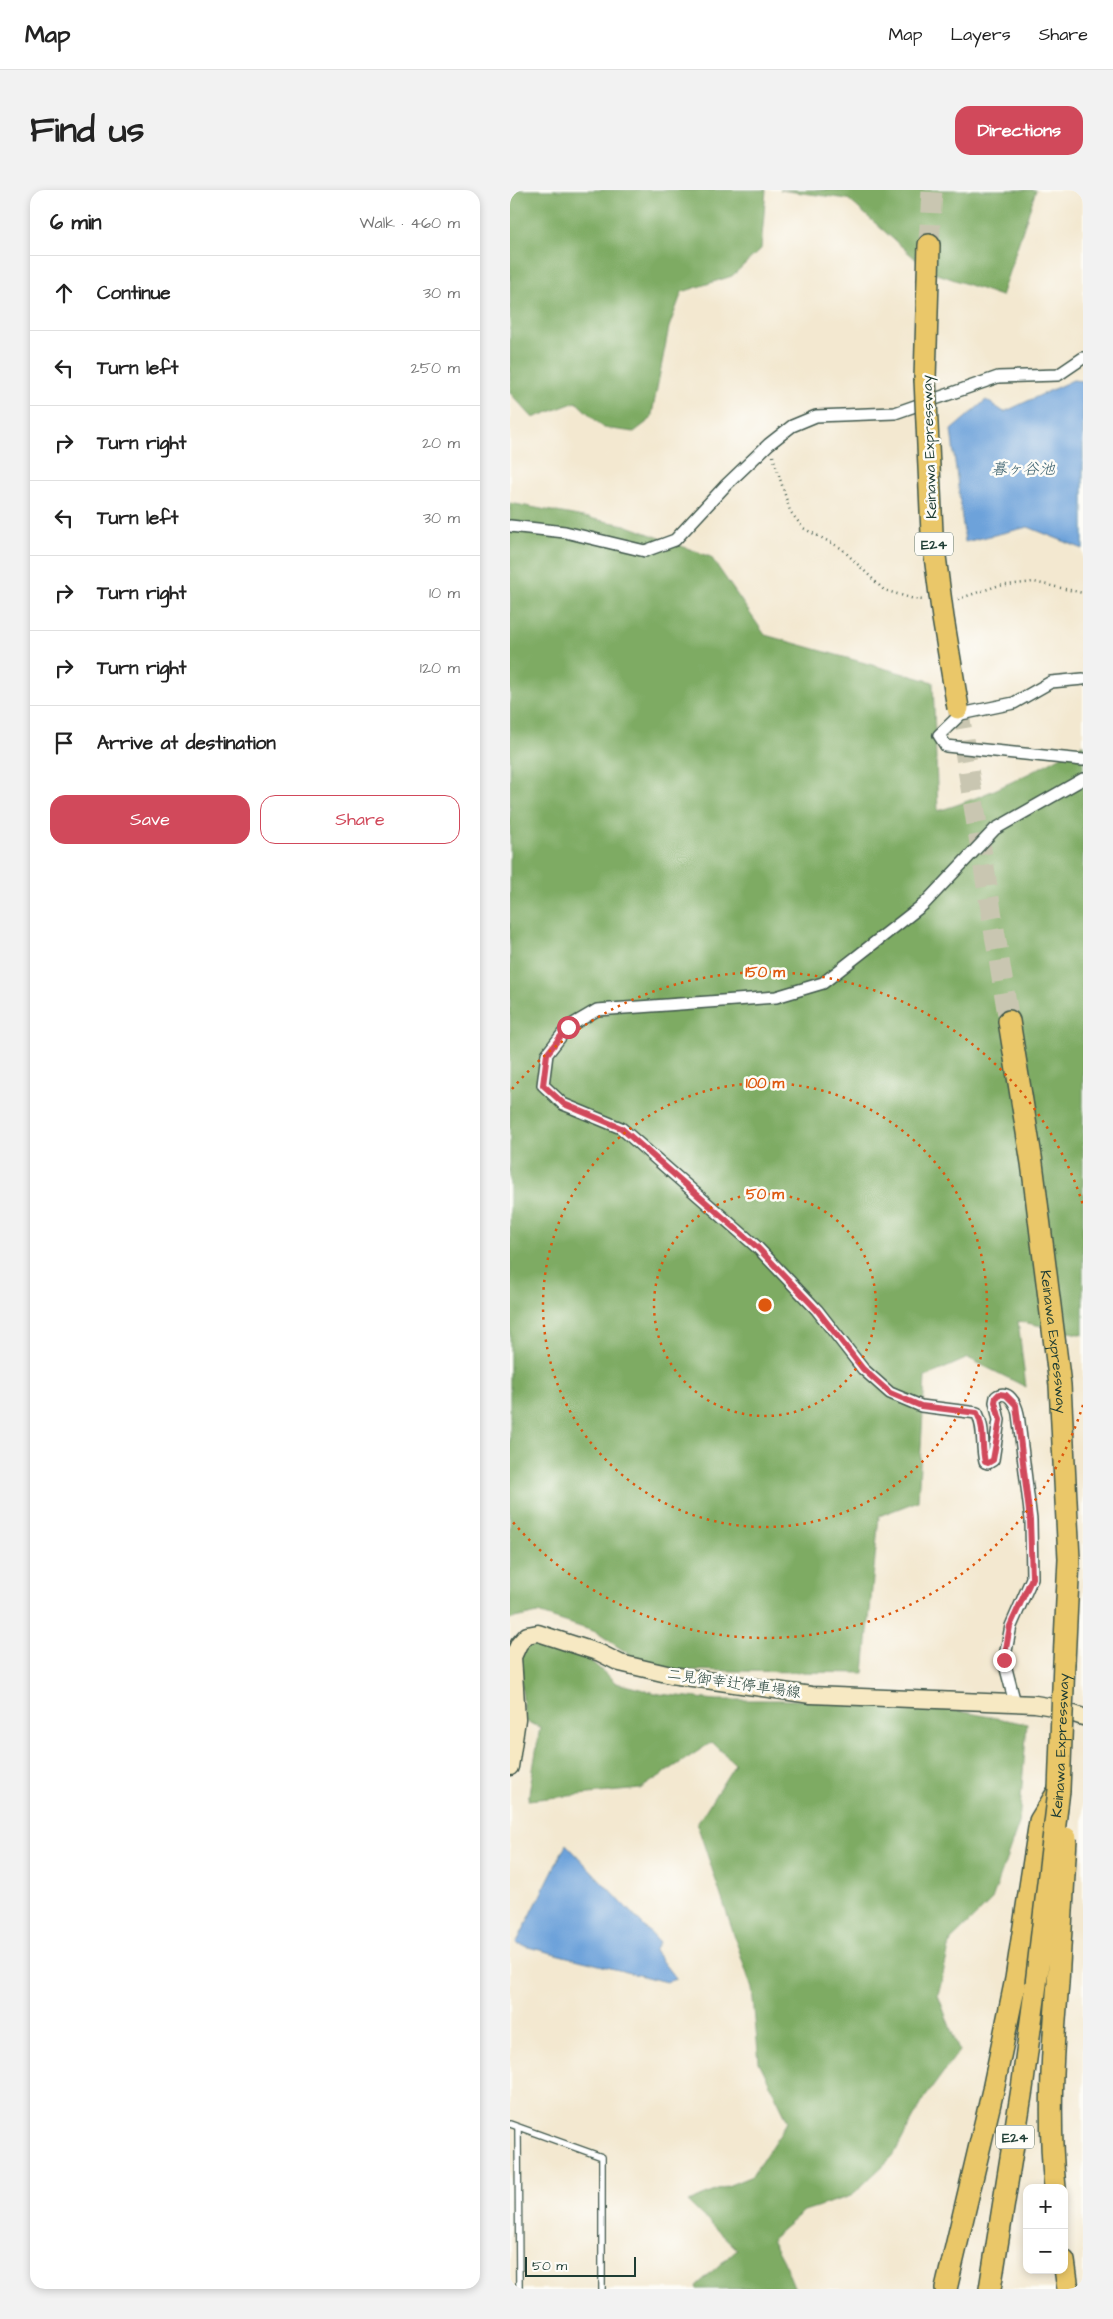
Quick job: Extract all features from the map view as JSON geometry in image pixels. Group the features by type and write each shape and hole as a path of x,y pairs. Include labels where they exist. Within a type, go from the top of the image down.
{"highway":[{"name":"Keinawa Expressway","path":"929,245 925,379 932,532 943,618 958,708"},
{"name":"Keinawa Expressway","path":"990,2289 1022,2089 1059,1790 1068,1559 1060,1385 1033,1173 1009,1020"},
{"path":"1055,2184 1051,2128 1053,2035 1058,1983 1070,1733 1063,1689"},
{"path":"946,2289 993,2090 1016,1979 1040,1821 1059,1790"},
{"path":"1066,2274 1068,2289"}],"main road":[{"name":"二見御幸辻停車場線","path":"510,1767 517,1719 513,1657 518,1644 527,1635 538,1633 600,1653 620,1663 670,1675 811,1695 1015,1703 1053,1707 1083,1717"}],"street":[{"path":"510,526 564,532 646,551 675,540 726,485 769,444 792,426 816,416 895,413 998,377 1058,375 1083,358"},
{"path":"1083,679 1051,682 1014,703 962,714 939,735 946,746 1083,760"},
{"path":"1015,1703 1004,1660 1010,1626 1032,1578 1030,1520 1020,1433 1016,1405 1011,1398 999,1394 996,1397 995,1402 1000,1420 993,1460 991,1463 985,1462 982,1424 977,1413 921,1406 890,1393 863,1369 817,1310 758,1248 621,1128 564,1104 543,1085 547,1054 568,1027 597,1010 776,997 823,983 924,904 995,829 1083,779"}],"lane":[{"path":"510,2124 602,2157 602,2289"},
{"path":"518,2127 519,2289"}],"path":[{"path":"769,444 790,511 803,528 841,548 884,590 924,600"},
{"path":"954,601 997,586 1034,582 1083,593"}],"green space":[{"path":"510,190 766,190 761,249 732,276 682,292 669,327 651,419 634,432 604,428 576,402 533,418 510,393"},
{"path":"780,190 1036,190 1001,296 929,271 848,199"},
{"path":"510,503 625,525 711,557 765,635 933,682 938,811 994,790 1083,744 1083,1335 1018,1321 1026,1387 968,1358 925,1377 918,1501 879,1516 864,1673 670,1670 636,1659 596,1632 538,1613 510,1619"},
{"path":"529,1639 584,1655 616,1683 660,1694 716,1700 814,1700 928,1705 1027,1724 1019,1823 992,1900 951,1940 938,1995 959,2051 924,2099 893,2156 851,2196 804,2211 771,2239 795,2289 697,2289 696,2286 737,2249 688,2202 752,2176 788,2121 759,2062 752,1989 697,1824 735,1764 712,1742 640,1789 528,1800 540,1727 525,1721 518,1650"}],"water":[{"name":"暮ヶ谷池","path":"1073,380 1083,381 1083,549 1028,527 965,542 951,430 986,400 1004,412"},
{"path":"566,1844 659,1942 654,1951 676,1979 666,1982 516,1944"}],"tunnel":[{"path":"929,245 932,190"},
{"path":"958,708 1009,1021"}],"route":[{"path":"568,1027 547,1054 543,1085 564,1104 621,1128 758,1248 817,1310 863,1369 890,1393 921,1406 977,1413 982,1424 983,1454 985,1462 988,1463 991,1463 993,1460 1000,1420 995,1402 996,1397 999,1394 1006,1395 1016,1405 1030,1520 1032,1578 1010,1626 1004,1660"}]}
